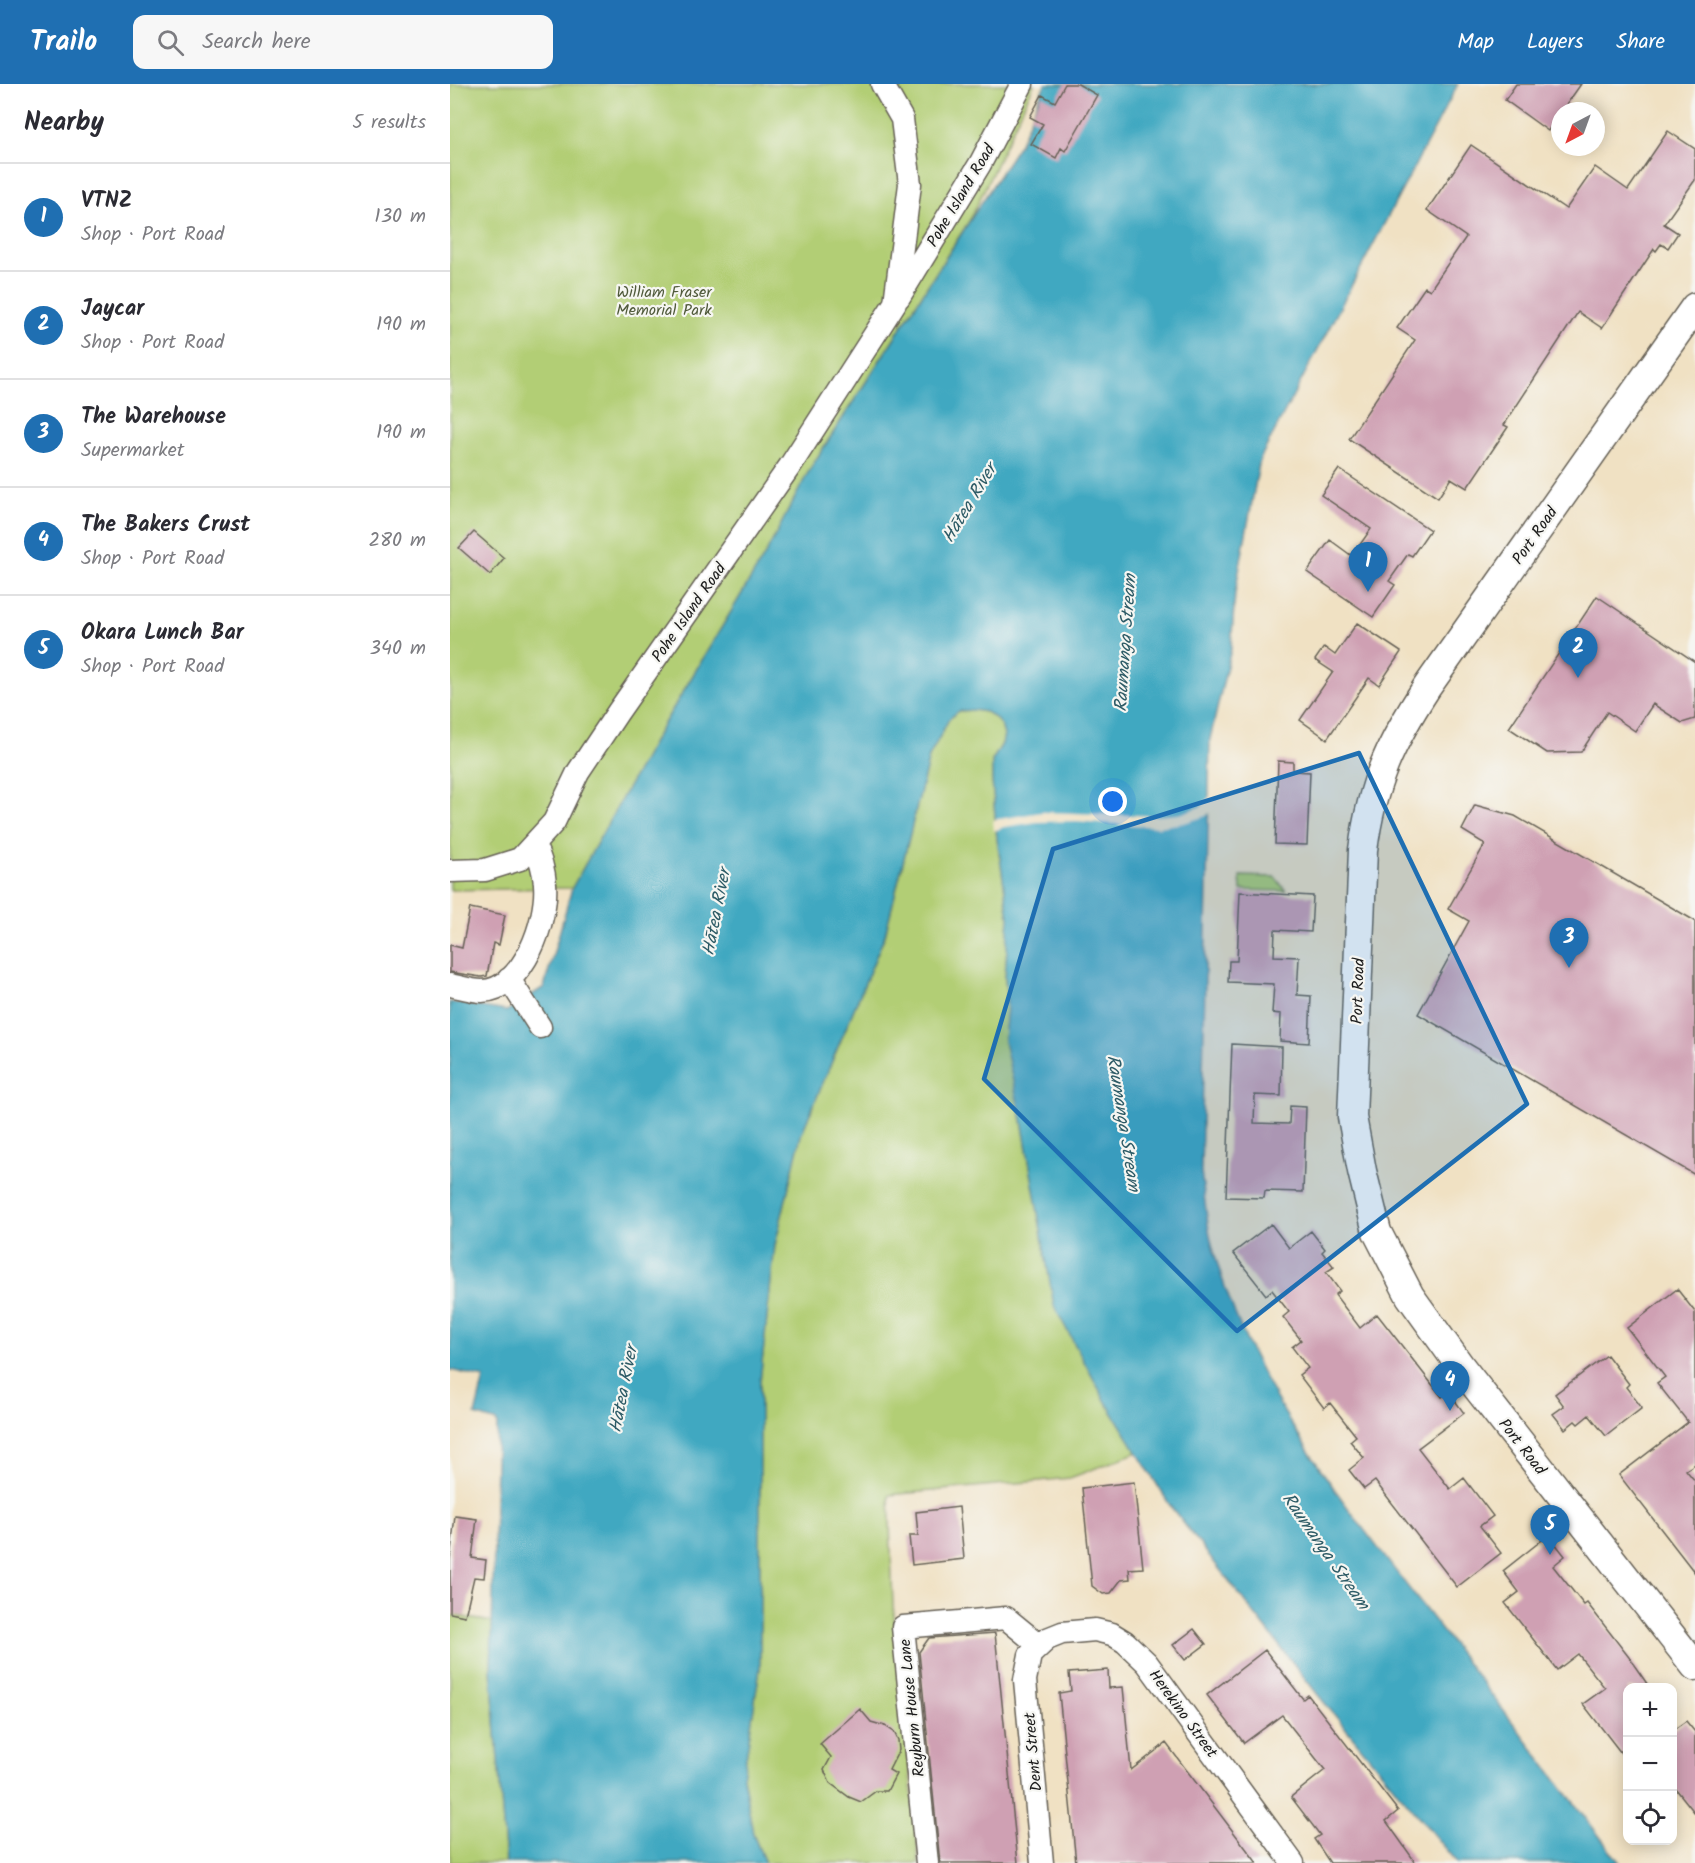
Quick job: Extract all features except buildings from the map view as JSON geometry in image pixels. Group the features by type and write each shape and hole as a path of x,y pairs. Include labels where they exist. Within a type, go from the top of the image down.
{"main road":[{"name":"Port Road","path":"1695,308 1427,687 1391,747 1381,771 1366,822 1363,850 1352,1117 1377,1232 1410,1296 1461,1367 1695,1666"}],"street":[{"name":"Pohe Island Road","path":"882,84 902,119 910,184 895,303"},
{"name":"Pohe Island Road","path":"450,871 485,870 520,860 554,822 578,772 589,755 790,466 895,303 980,164 1022,84"},
{"path":"450,985 483,991 502,985 516,973 531,950 542,922 545,884 534,844"},
{"path":"509,979 540,1027"},
{"name":"Reyburn House Lane","path":"927,1863 903,1627 1006,1618 1039,1645"},
{"name":"Herekino Street","path":"1039,1645 1062,1633 1095,1630 1112,1634 1137,1651 1293,1863"},
{"name":"Dent Street","path":"1039,1645 1030,1655 1025,1680 1042,1863"}],"highlighted area":[{"path":"1359,753 1527,1104 1237,1331 984,1079 1053,849"}],"green space":[{"name":"William Fraser Memorial Park","path":"450,84 1034,84 971,218 810,469 765,555 656,737 572,888 450,890"},
{"path":"959,711 986,712 994,717 1001,725 1004,735 1002,744 992,761 992,780 997,839 1009,917 1004,1041 1022,1120 1051,1285 1106,1402 1138,1452 1070,1478 889,1495 893,1605 919,1863 765,1863 753,1834 743,1777 760,1668 760,1381 775,1245 801,1135 885,935 929,757 949,719"},
{"path":"1240,876 1275,877 1286,891 1241,890"},
{"path":"450,1615 492,1622 491,1669 506,1863 450,1863"}],"water":[{"path":"1045,84 1458,84 1260,459 1235,593 1231,649 1210,739 1201,1173 1212,1244 1229,1299 1251,1351 1278,1401 1308,1450 1374,1543 1620,1863 1457,1863 1318,1695 1171,1507 1106,1402 1054,1306 1022,1120 1004,1041 1009,917 997,839 992,761 1002,744 1004,735 1001,725 994,717 986,712 973,710 959,711 949,719 929,757 885,935 801,1135 775,1245 760,1381 760,1668 743,1777 753,1834 765,1863 506,1863 491,1669 497,1422 475,1415 484,1378 450,1370 450,1002 507,1011 544,987 572,888 656,737 765,555 810,469 1020,143"}],"pier":[{"path":"1212,794 1212,810 1206,816 1184,823 1158,827 1076,821 1037,822 1004,827 994,831 993,820 1042,812 1156,816 1180,814 1202,806"}],"place":[{"name":"VTNZ","path":"1368,592"},
{"name":"Jaycar","path":"1578,678"},
{"name":"The Warehouse","path":"1569,968"},
{"name":"The Bakers Crust","path":"1450,1411"},
{"name":"Okara Lunch Bar","path":"1550,1555"}],"water label":[{"name":"Hātea River","path":"969,503"},
{"name":"Raumanga Stream","path":"1125,643"},
{"name":"Hātea River","path":"716,912"},
{"name":"Raumanga Stream","path":"1124,1123"},
{"name":"Hātea River","path":"623,1389"},
{"name":"Raumanga Stream","path":"1326,1551"}]}
